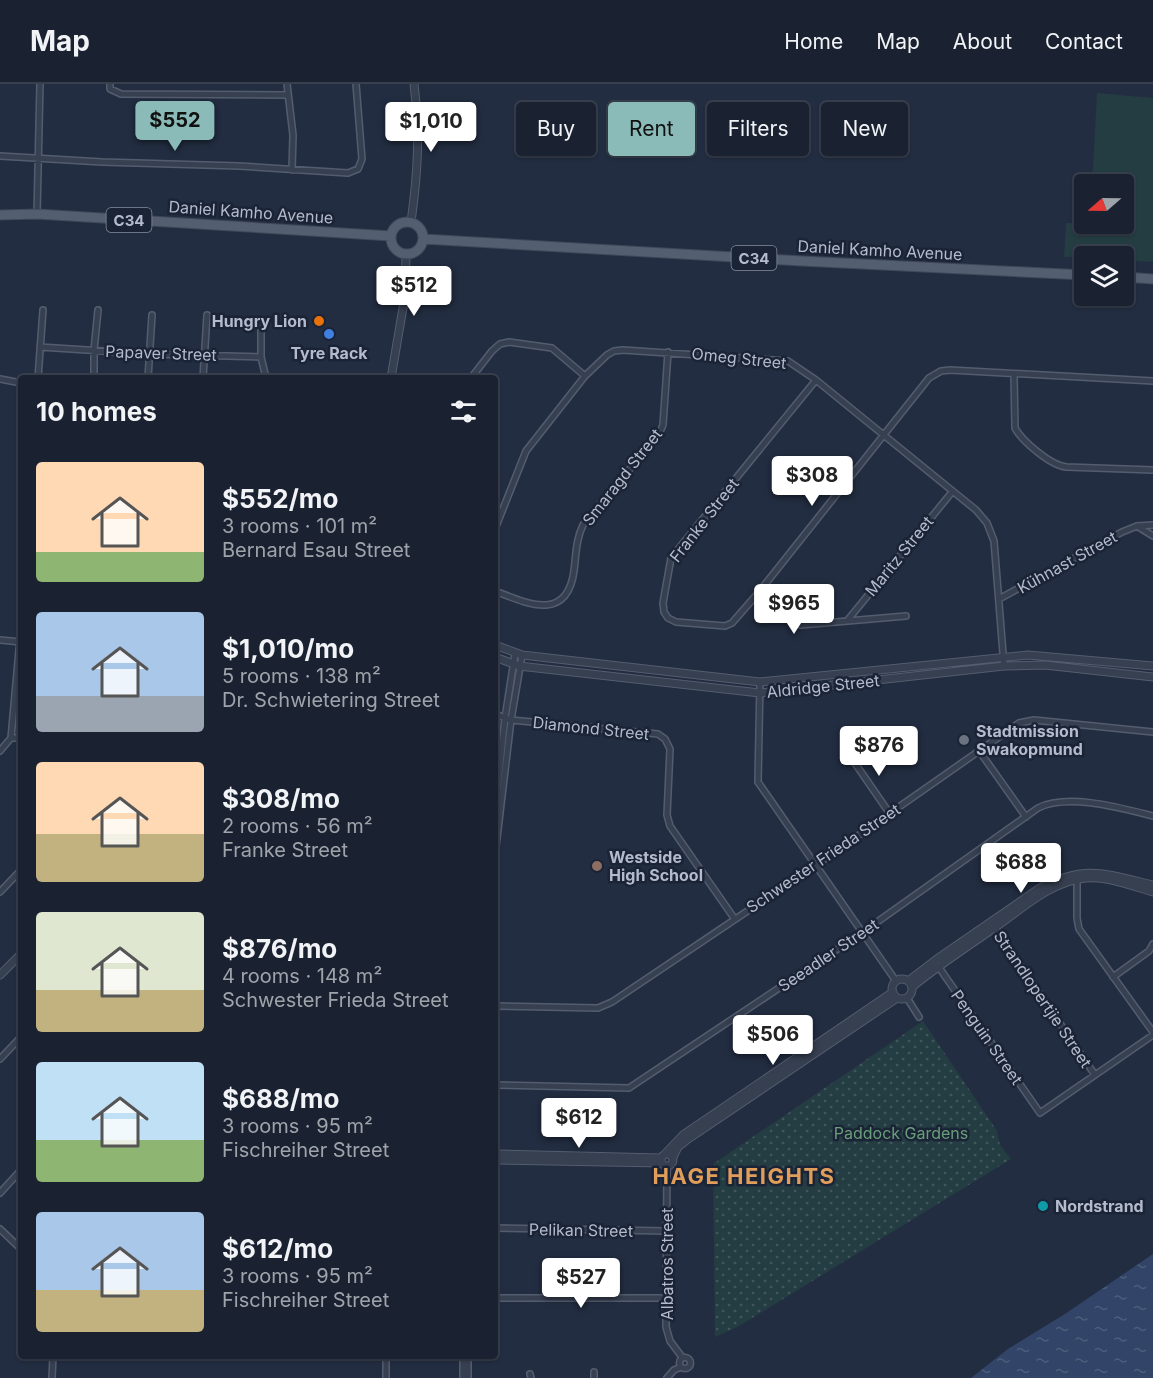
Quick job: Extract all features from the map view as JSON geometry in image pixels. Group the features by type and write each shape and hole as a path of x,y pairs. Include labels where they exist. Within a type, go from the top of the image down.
{"main road":[{"name":"Daniel Kamho Avenue","path":"0,214 37,214 391,236"},
{"path":"411,222 421,229 423,239 418,250 406,254 395,248 391,236 393,230 400,224 411,222"},
{"name":"Daniel Kamho Avenue","path":"423,239 791,261 1074,275"},
{"path":"1134,278 1153,279"}],"street":[{"path":"37,214 40,84"},
{"path":"110,84 110,89 121,94 288,95"},
{"path":"287,84 293,135 292,170"},
{"path":"0,156 348,173 357,169 362,159 356,84"},
{"path":"411,222 419,146 414,84"},
{"path":"392,375 405,296 406,254"},
{"path":"38,375 43,310"},
{"path":"94,375 98,310"},
{"path":"148,375 152,315"},
{"path":"203,375 207,315"},
{"path":"261,321 261,357 265,375"},
{"path":"473,375 492,351 500,344 509,342 552,348 585,376"},
{"name":"Papaver Street","path":"40,347 149,354 261,357"},
{"name":"Omeg Street","path":"498,521 526,451 585,376 614,351 668,352 788,361 816,380 982,516 991,531 1004,666"},
{"name":"Smaragd Street","path":"498,592 537,606 552,605 564,598 571,587 579,534 583,525 659,434 663,425 668,352"},
{"name":"Franke Street","path":"816,380 671,558 663,603 664,612 668,618 676,622 725,626 732,623 936,372 950,370 1153,381"},
{"path":"1014,375 1015,428 1018,435 1051,462 1061,466 1153,470"},
{"path":"0,380 18,382"},
{"name":"Maritz Street","path":"847,621 952,492"},
{"name":"Kühnast Street","path":"999,599 1122,532 1137,526 1153,525"},
{"name":"Kühnast Street","path":"1137,526 1153,536"},
{"name":"Maritz Street","path":"759,592 790,620 801,625 906,616"},
{"path":"0,640 18,642"},
{"name":"Aldridge Street","path":"498,646 518,654 760,682 1003,657 1046,656 1153,666"},
{"path":"498,806 518,654"},
{"name":"Aldridge Street","path":"498,658 516,665 760,693 1004,666 1045,665 1153,677"},
{"path":"1080,669 1081,659"},
{"path":"0,751 11,738 18,663"},
{"path":"760,682 758,782 896,981"},
{"name":"Diamond Street","path":"498,715 508,719 658,734 665,739 670,748 667,815 670,826 734,918"},
{"name":"Schwester Frieda Street","path":"498,1006 598,1008 612,1002 816,865 1019,723 1034,720 1153,732"},
{"path":"11,738 18,738"},
{"path":"980,752 1026,817"},
{"path":"848,753 890,814"},
{"name":"Seeadler Street","path":"498,1085 629,1088 863,932 1046,804 1064,802 1118,808 1153,816"},
{"path":"0,892 18,873"},
{"path":"910,984 936,963 993,925 1077,876 1100,873 1153,885"},
{"path":"1077,876 1097,878 1153,892"},
{"path":"1077,876 1079,929 1153,1034 1095,1076"},
{"name":"Strandlopertjie Street","path":"993,925 1095,1076"},
{"path":"1113,977 1149,951 1153,944"},
{"path":"0,975 18,957"},
{"name":"Penguin Street","path":"936,963 1040,1113 1095,1076"},
{"path":"895,995 893,986 896,981 903,979 910,984 911,995 907,998"},
{"path":"498,1160 666,1160 684,1141 895,995 907,998 919,1017"},
{"path":"0,1059 18,1040"},
{"path":"498,1154 666,1160"},
{"name":"Albatros Street","path":"666,1160 666,1327 670,1341 682,1357"},
{"path":"0,1193 18,1173"},
{"name":"Pelikan Street","path":"498,1228 667,1231"},
{"path":"0,1229 18,1246"},
{"path":"498,1298 667,1298"},
{"path":"667,1378 674,1370 681,1367 688,1368 691,1362 686,1357 682,1357 679,1364 681,1367"},
{"path":"52,1378 53,1359"},
{"path":"386,1378 387,1359"},
{"path":"463,1359 463,1378"},
{"path":"468,1359 468,1378"}],"green space":[{"path":"1097,93 1153,98 1153,262 1134,261 1134,246 1074,246 1074,257 1064,257 1066,223 1074,223 1074,234 1134,234 1134,174 1093,174"},
{"name":"Paddock Gardens","path":"923,1021 997,1131 1000,1145 1011,1159 739,1326 715,1337 713,1164"}],"water":[{"path":"1153,1254 1153,1378 971,1378 1008,1349 1065,1314"}],"place":[{"name":"Hungry Lion","path":"319,321"},
{"name":"Tyre Rack","path":"329,334"},
{"name":"Stadtmission Swakopmund","path":"964,740"},
{"name":"Westside High School","path":"597,866"},
{"name":"Nordstrand","path":"1043,1206"}],"district":[{"name":"HAGE HEIGHTS","path":"744,1176"}]}
